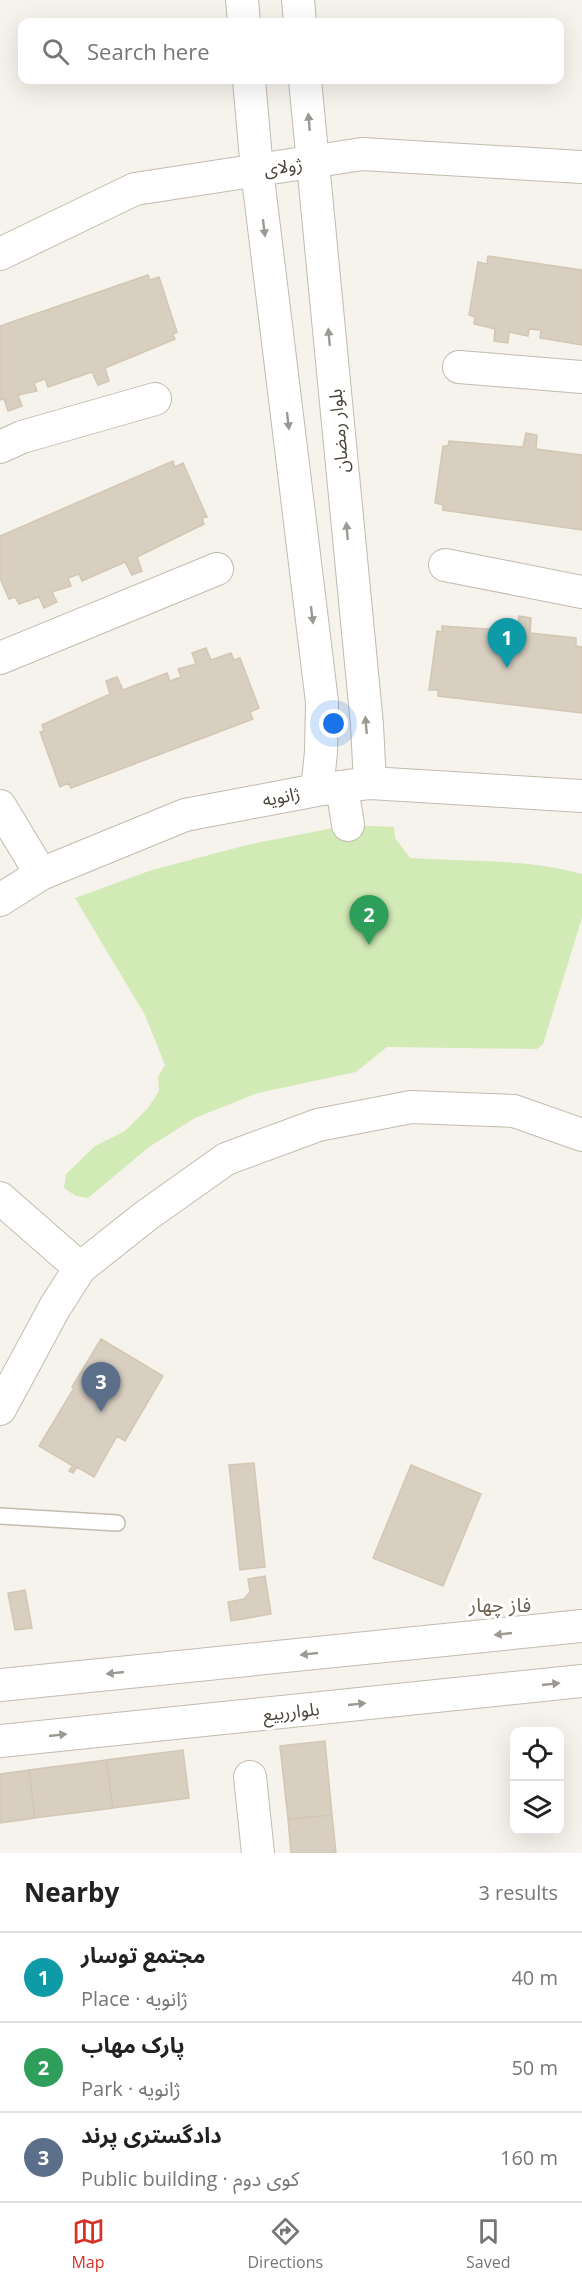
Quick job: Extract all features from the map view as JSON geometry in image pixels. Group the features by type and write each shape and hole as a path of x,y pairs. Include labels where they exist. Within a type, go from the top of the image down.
{"street":[{"path":"242,0 244,18"},
{"path":"298,0 300,18"},
{"path":"249,84 257,170 322,702 321,752 343,787 348,825"},
{"name":"بلوار رمضان","path":"305,84 367,725 343,787"},
{"name":"ژولای","path":"0,254 135,189 313,161 362,154 582,167"},
{"path":"459,367 582,377"},
{"path":"0,447 22,437 155,399"},
{"path":"445,565 582,592"},
{"path":"0,658 217,569"},
{"name":"ژانویه","path":"0,900 41,874 185,815 343,787 582,796"},
{"path":"0,806 41,874"},
{"path":"0,1409 55,1307 80,1268 147,1215 225,1159 318,1125 411,1107 514,1111 582,1135"},
{"path":"0,1198 80,1268"},
{"path":"0,1685 582,1626"},
{"name":"بلوارربیع","path":"0,1741 582,1681"},
{"path":"250,1777 258,1853"}],"lane":[{"path":"0,1516 117,1523"}],"green space":[{"path":"348,825 394,827 395,838 410,858 540,865 582,874 582,918 543,1044 537,1049 387,1047 356,1072 258,1093 195,1118 149,1147 88,1198 76,1196 64,1188 66,1174 95,1146 125,1131 148,1108 159,1091 158,1077 165,1065 145,1015 75,898 152,870 247,845"}],"building":[{"path":"488,256 582,270 582,345 540,338 541,330 529,329 528,336 509,332 508,343 494,341 495,329 474,324 475,317 469,315 478,262 487,264"},
{"path":"148,275 150,280 159,277 177,332 173,334 175,339 105,368 109,381 98,385 92,372 48,387 45,379 34,383 37,391 18,395 22,406 8,411 4,399 0,400 0,326"},
{"path":"526,433 537,435 536,449 582,455 582,530 443,510 443,505 435,503 443,446 448,446 449,441 523,447"},
{"path":"173,461 175,467 183,463 207,517 202,518 204,524 137,557 142,571 132,575 125,562 82,581 79,574 68,578 71,586 52,592 57,602 44,608 39,597 19,604 15,597 9,599 0,578 0,536"},
{"path":"519,616 531,618 530,633 576,638 576,646 582,647 582,713 438,696 438,690 429,690 437,631 442,632 442,626 517,631"},
{"path":"206,648 211,660 231,653 234,660 240,658 259,708 250,712 253,719 71,788 68,783 60,787 40,732 44,731 42,725 110,694 106,681 117,677 123,690 167,673 170,681 181,677 178,669 196,664 192,653"},
{"path":"101,1339 163,1376 125,1441 117,1436 94,1477 77,1467 73,1473 69,1471 73,1466 39,1446"},
{"path":"254,1463 265,1567 240,1570 229,1465"},
{"path":"411,1465 481,1494 443,1586 373,1558"},
{"path":"265,1576 271,1614 231,1621 228,1602 244,1599 250,1592 248,1579"},
{"path":"25,1590 32,1628 15,1630 8,1593"},
{"path":"325,1741 332,1815 288,1819 280,1746"},
{"path":"183,1750 189,1798 113,1808 106,1760"},
{"path":"106,1760 113,1808 35,1818 29,1770"},
{"path":"29,1770 35,1818 0,1823 0,1774"},
{"path":"332,1815 336,1853 291,1853 288,1819"}],"place":[{"name":"مجتمع توسار","path":"507,668"},
{"name":"پارک مهاب","path":"369,945"},
{"name":"دادگستری پرند","path":"101,1412"}],"district":[{"name":"فاز چهار","path":"500,1604"}]}
